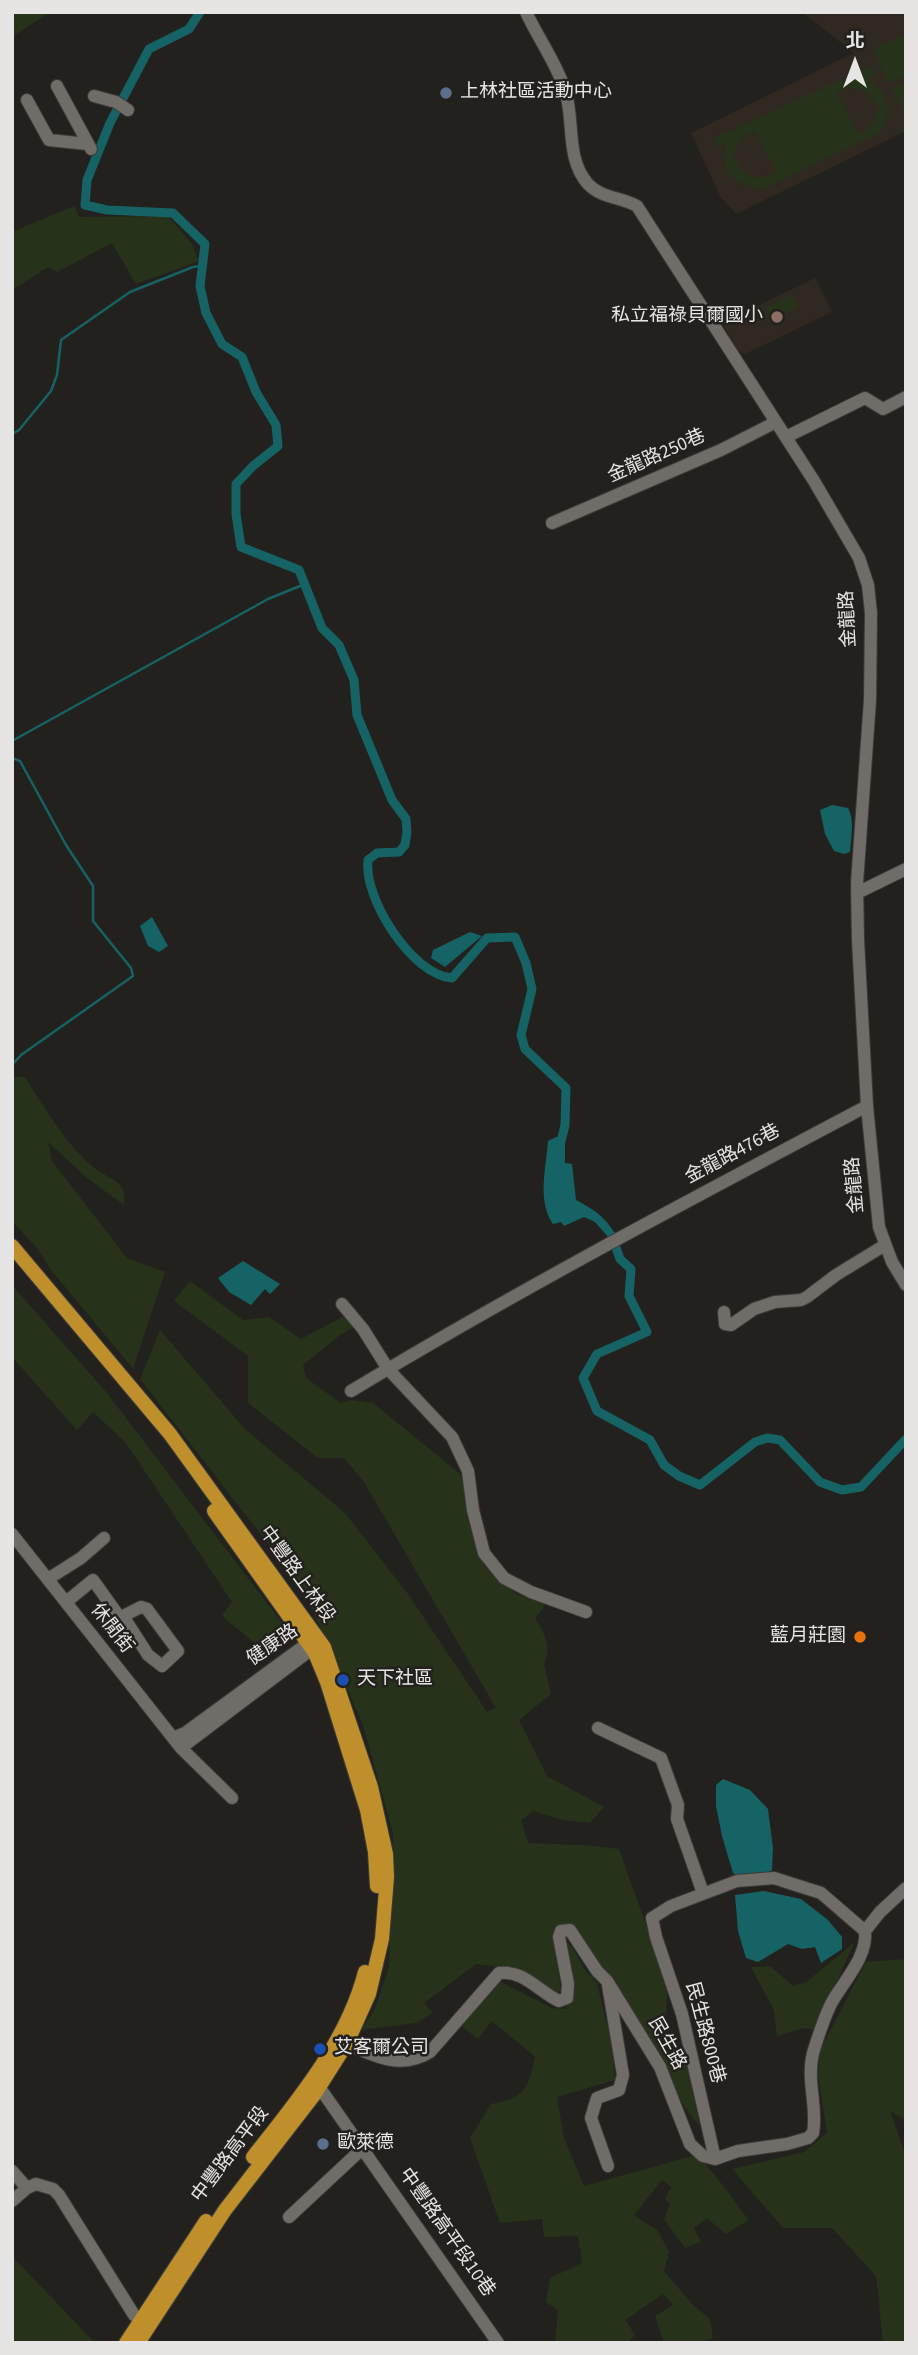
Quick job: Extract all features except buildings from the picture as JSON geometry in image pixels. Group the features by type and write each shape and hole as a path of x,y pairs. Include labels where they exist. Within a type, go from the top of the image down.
{"main road":[{"name":"中豐路上林段","path":"12,1246 170,1434 336,1679 367,1790 378,1879 365,1991"},
{"name":"中豐路上林段","path":"12,1259 167,1444 313,1644"},
{"name":"中豐路高平段","path":"138,2343 145,2324 216,2206 316,2081 342,2042 365,1991"},
{"name":"中豐路高平段","path":"126,2343 145,2324"}],"street":[{"name":"金龍路","path":"526,12 566,93 570,135 577,163 586,182 600,194 637,206 814,481 859,558 868,585 871,613 870,700 858,893 867,1106 879,1227 885,1245 906,1285"},
{"path":"27,100 49,140 89,147 57,86"},
{"path":"94,96 116,102 128,110"},
{"path":"786,437 865,398 883,409 906,397"},
{"name":"金龍路250巷","path":"552,523 720,450 776,422"},
{"path":"858,893 906,869"},
{"name":"金龍路476巷","path":"351,1391 421,1348 613,1240 867,1106"},
{"path":"724,1312 725,1324 731,1325 754,1309 775,1302 800,1300 885,1245"},
{"path":"342,1304 363,1329 388,1369 452,1437 468,1471 473,1510 484,1553 504,1578 531,1592 586,1612"},
{"name":"休閒街","path":"12,1534 177,1743 232,1798"},
{"path":"48,1579 81,1558 104,1538"},
{"path":"66,1602 93,1580 118,1615 123,1616 148,1655 162,1666 178,1651 147,1609 141,1607 123,1616"},
{"name":"健康路","path":"177,1743 185,1733 313,1644"},
{"path":"598,1728 661,1758 678,1805 677,1819 704,1893 737,1881 774,1878 787,1881 821,1893 865,1931 867,1944 830,2005 814,2052 810,2078 815,2123 813,2133 799,2142 738,2151 715,2160"},
{"path":"865,1931 880,1912 906,1888"},
{"name":"民生路800巷","path":"704,1893 671,1906 652,1918 682,2014 715,2160"},
{"name":"民生路","path":"342,2042 389,2061 400,2063 421,2058 430,2052 499,1973 519,1973 551,1997 559,2001 567,1998 568,1984 559,1943 561,1931 566,1929 573,1932 597,1971 607,1981 660,2067 690,2144 704,2156 715,2160"},
{"path":"607,1981 623,2074 619,2090 597,2098 591,2118 608,2166"},
{"name":"中豐路高平段10巷","path":"316,2081 498,2343"},
{"path":"289,2217 363,2148"},
{"path":"12,2171 32,2186 53,2189 59,2194 134,2315 145,2324"},
{"path":"12,2201 32,2186"}],"shaded area":[{"path":"802,12 906,12 906,131 736,214 720,196 691,133 854,53"},
{"name":"私立福祿貝爾國小","path":"815,278 832,312 745,354 739,352 722,323"}],"green space":[{"path":"12,12 50,12 12,37"},
{"path":"906,35 906,76 888,84 873,49"},
{"path":"870,66 876,74 868,80 881,91 887,104 887,118 879,133 764,189 745,185 732,177 725,163 726,144 717,147 713,139","holes":["850,87 869,95 877,108 874,122 858,135 837,93","755,131 776,172 762,177 745,173 734,154 742,140"]},
{"path":"906,82 906,117 892,88"},
{"path":"74,206 79,217 168,216 192,244 199,261 136,284 112,243 57,272 48,267 12,290 12,232"},
{"path":"792,295 798,307 771,320 765,308"},
{"path":"12,1077 25,1077 82,1157 120,1185 124,1205 87,1178 48,1142 52,1161 127,1258 165,1272 133,1369 51,1270 37,1248 12,1221"},
{"path":"190,1281 243,1320 269,1317 301,1339 344,1316 357,1325 303,1365 306,1378 341,1403 351,1400 373,1403 459,1473 470,1490 484,1565 516,1594 546,1604 535,1618 547,1646 544,1664 551,1694 519,1720 547,1776 604,1807 590,1823 562,1820 533,1811 521,1820 528,1843 619,1849 667,1984 666,2030 686,2057 700,2127 685,2108 626,2004 569,1928 553,1937 561,1991 550,1995 499,1967 476,1964 424,2003 433,2013 416,2023 361,2030 374,2011 389,1967 393,1833 363,1725 304,1590 140,1379 160,1330 245,1429 345,1513 408,1594 487,1712 496,1708 364,1482 344,1458 318,1458 248,1403 248,1356 174,1301"},
{"path":"12,1285 107,1393 292,1636 269,1655 222,1616 232,1602 126,1443 93,1412 77,1430 12,1357"},
{"path":"565,1940 597,1983 611,2042 615,2080 557,2097 564,2138 584,2186 696,2155 749,2220 726,2234 707,2218 694,2228 701,2242 685,2248 664,2219 670,2204 665,2198 671,2187 662,2180 634,2215 658,2231 669,2252 664,2271 692,2304 710,2319 713,2338 698,2343 664,2343 655,2316 673,2305 663,2294 625,2320 635,2335 627,2343 555,2343 558,2310 546,2302 550,2278 582,2263 578,2236 544,2237 542,2219 500,2223 470,2138 491,2104 518,2095 523,2090 530,2077 535,2057 492,2021 478,2039 460,2025 499,1981 552,2008 566,2009 569,1994"},
{"path":"855,1942 814,2030 804,2028 777,2036 774,2010 751,1967 770,1966 793,1986 806,1982"},
{"path":"906,1959 906,2120 890,2111 906,2156 906,2343 883,2343 876,2276 832,2228 783,2228 732,2169 804,2152 827,2133 818,2075 820,2050 866,1962"},
{"path":"12,2256 95,2343 12,2343"}],"water":[{"path":"832,805 848,808 850,813 850,852 844,854 834,851 825,834 820,810"},
{"path":"152,917 168,946 159,952 148,946 140,926"},
{"path":"470,932 482,936 445,967 431,958 433,950"},
{"path":"556,1137 565,1139 565,1163 572,1164 576,1200 599,1214 616,1235 609,1238 595,1222 584,1217 564,1226 561,1222 553,1224 545,1205 544,1184 548,1141"},
{"path":"243,1261 280,1284 270,1294 265,1289 251,1305 229,1292 218,1278"},
{"path":"723,1779 750,1790 768,1809 773,1848 772,1870 763,1876 742,1879 733,1873 716,1806 716,1785"},
{"path":"764,1891 801,1899 828,1920 842,1937 842,1949 821,1963 815,1947 802,1949 788,1944 758,1962 746,1958 738,1931 735,1895"}],"waterway":[{"path":"200,12 189,29 149,49 110,123 87,180 85,205 107,210 173,213 205,244 200,286 206,313 222,344 242,357 256,392 276,425 278,446 236,484 236,514 241,547 299,570 322,628 339,645 354,680 357,715 392,800 406,819 405,845 399,852 377,853 368,860 373,894 393,932 421,964 437,974 452,978 487,938 515,937 526,963 532,989 521,1035 525,1049 566,1088 565,1125 559,1150"},
{"path":"12,434 19,430 51,391 57,375 61,340 130,292 193,267 202,266"},
{"path":"12,741 268,599 305,584"},
{"path":"12,758 20,761 66,845 93,886 93,921 131,968 133,976 21,1055 12,1065"},
{"path":"612,1236 620,1259 631,1269 629,1296 647,1332 597,1354 583,1378 597,1411 650,1440 664,1465 679,1476 700,1485 755,1442 767,1438 780,1440 820,1482 842,1490 861,1487 906,1439"}],"place":[{"name":"上林社區活動中心","path":"446,93"},
{"name":"私立福祿貝爾國小","path":"777,317"},
{"name":"藍月莊園","path":"860,1637"},
{"name":"天下社區","path":"343,1680"},
{"name":"艾客爾公司","path":"320,2049"},
{"name":"歐萊德","path":"323,2144"}]}
